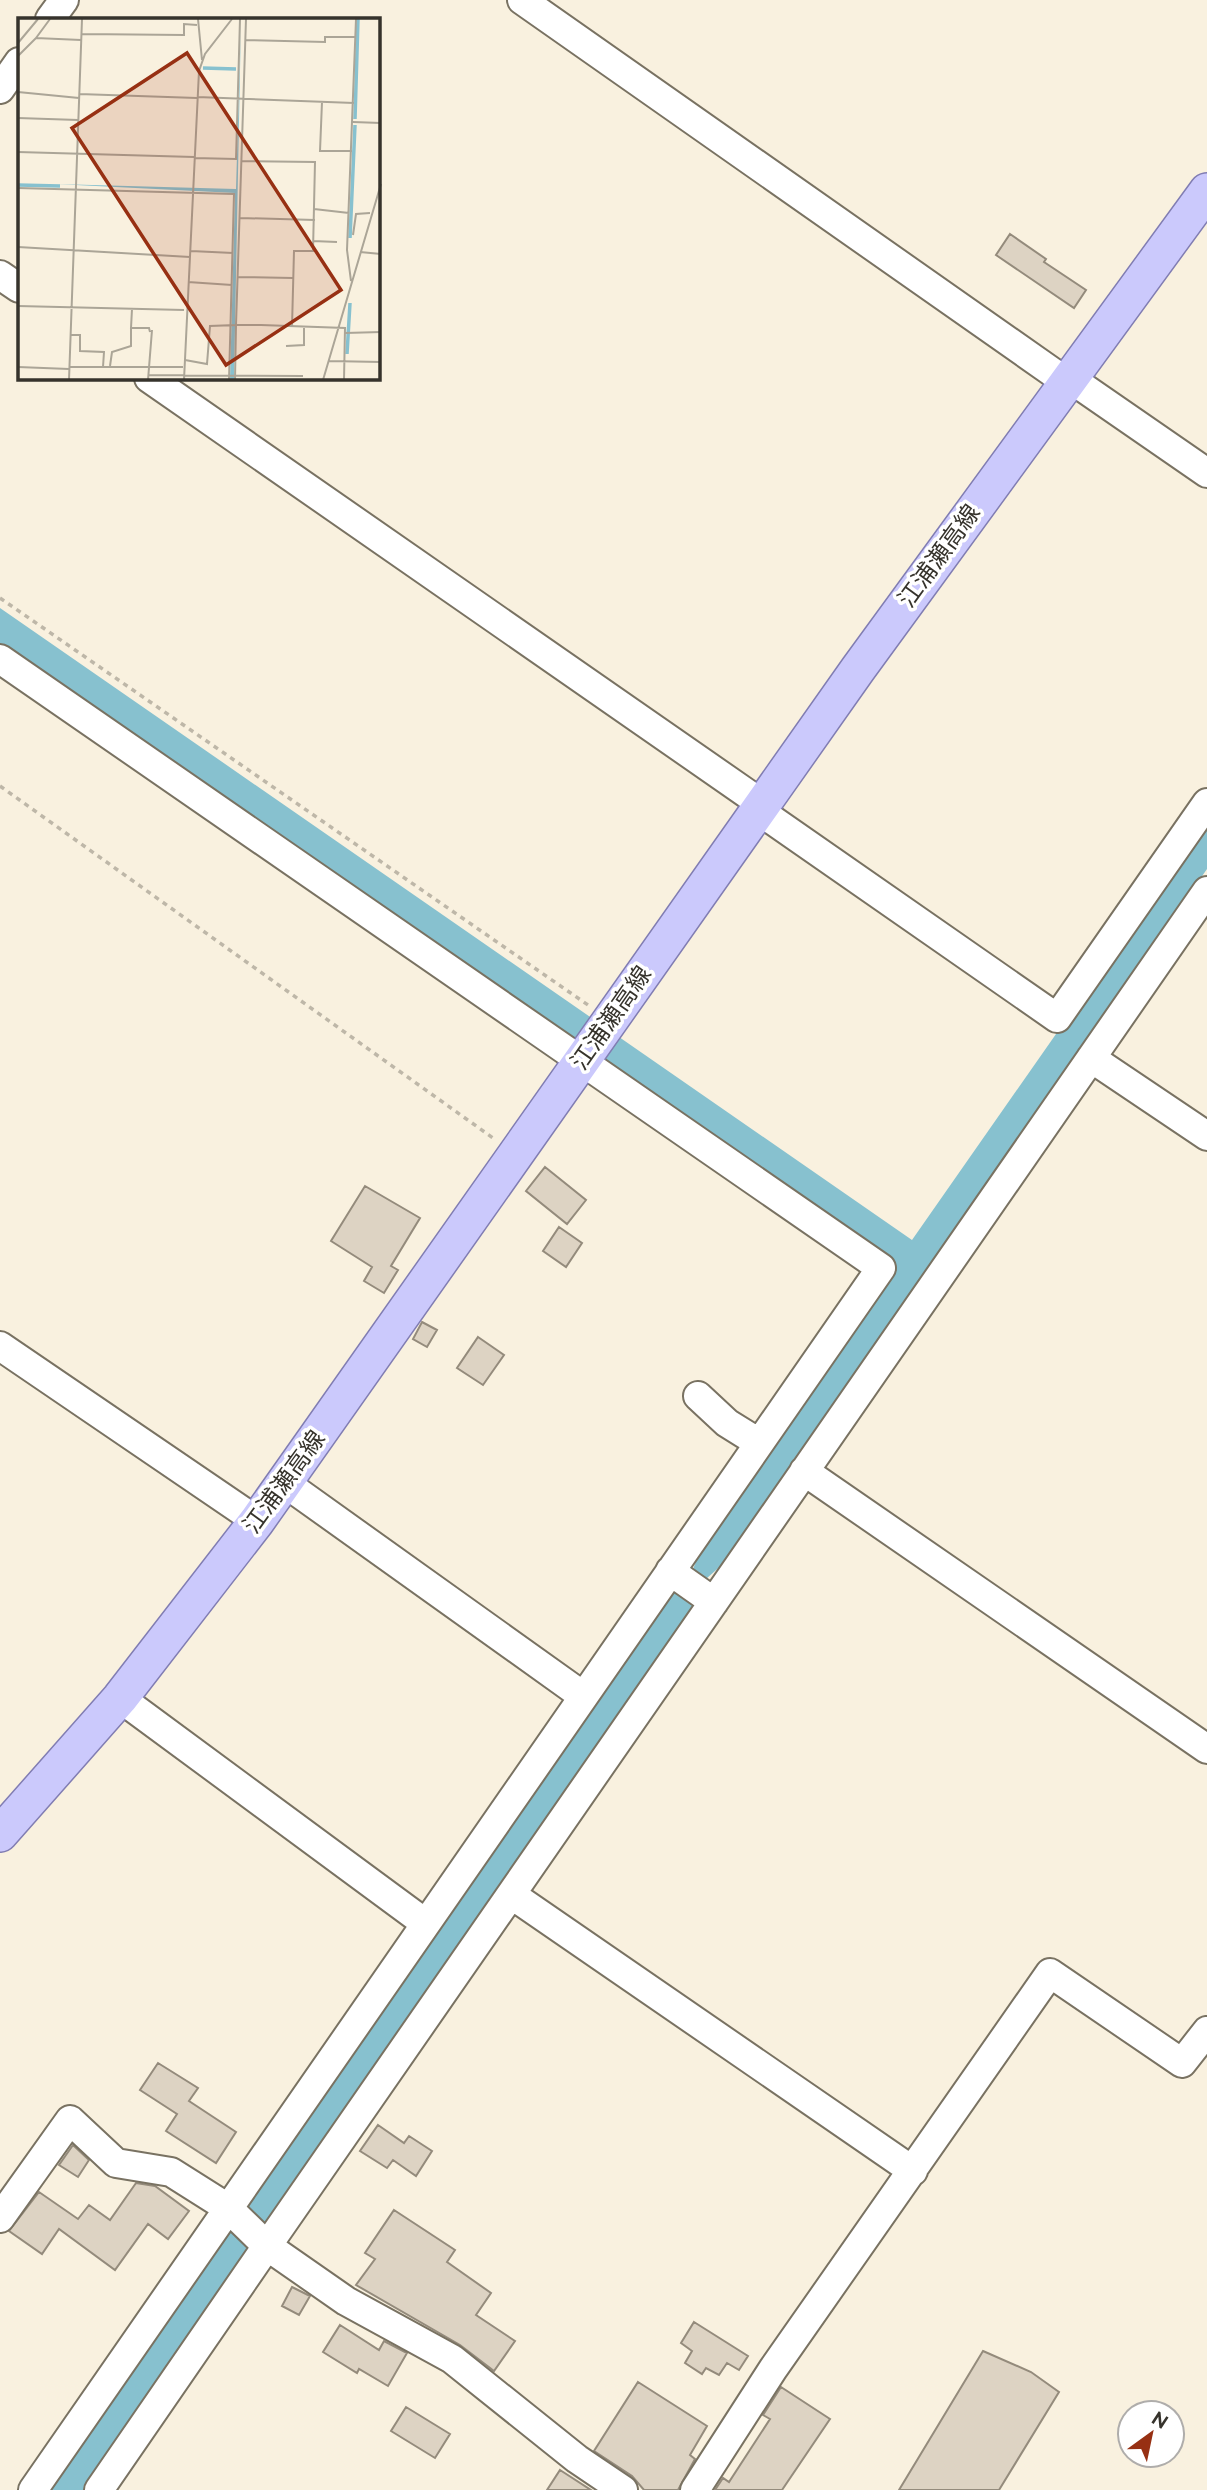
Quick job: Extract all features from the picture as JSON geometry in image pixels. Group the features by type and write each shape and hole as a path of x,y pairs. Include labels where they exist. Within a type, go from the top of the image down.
{"main road":[{"name":"江浦瀬高線","path":"0,1834 120,1698 285,1483 584,1057 602,1017 760,807 1067,379 1207,191"}],"street":[{"path":"51,18 64,0"},
{"path":"522,0 1067,379 1207,473"},
{"path":"0,89 18,63"},
{"path":"0,275 18,287"},
{"path":"152,380 1057,1018 1207,803"},
{"path":"0,659 584,1057 881,1268 759,1443 691,1586 512,1895 99,2490"},
{"path":"33,2490 583,1696 804,1472 1207,891"},
{"path":"1091,1058 1207,1136"},
{"path":"0,1346 257,1521"},
{"path":"698,1395 727,1423 759,1443"},
{"path":"804,1472 1207,1749"},
{"path":"285,1483 583,1696"},
{"path":"120,1698 425,1923"},
{"path":"512,1895 913,2171"},
{"path":"695,2490 773,2369 1050,1973 1182,2063 1207,2031"},
{"path":"0,2218 70,2120 117,2163 171,2172 228,2207 267,2246 346,2301 452,2359 577,2459 622,2490"}],"path":[{"path":"0,598 602,1017"},
{"path":"0,786 503,1146"}],"water":[{"path":"0,608 912,1240 1207,818 1207,869 724,1563 706,1579 686,1620 84,2490 47,2490 667,1597 693,1569 703,1544 896,1264 0,645"}],"building":[{"path":"1010,234 1046,259 1044,262 1086,290 1074,308 996,255"},
{"path":"545,1167 586,1200 567,1224 526,1191"},
{"path":"365,1186 420,1218 391,1266 398,1270 384,1293 364,1281 372,1267 331,1241"},
{"path":"559,1227 582,1243 566,1267 543,1251"},
{"path":"422,1322 437,1330 427,1347 413,1339"},
{"path":"478,1337 504,1355 483,1385 457,1368"},
{"path":"158,2063 198,2088 189,2101 236,2132 216,2163 166,2131 177,2114 140,2090"},
{"path":"378,2125 404,2143 409,2136 432,2151 416,2176 393,2160 387,2168 360,2151"},
{"path":"73,2145 89,2160 78,2177 59,2165"},
{"path":"136,2183 155,2186 189,2211 168,2239 148,2224 115,2270 59,2229 42,2254 9,2231 39,2192 78,2219 89,2205 110,2220"},
{"path":"394,2210 455,2250 447,2262 491,2293 476,2315 515,2341 494,2371 460,2345 356,2285 375,2259 365,2253"},
{"path":"292,2287 310,2296 299,2315 282,2306"},
{"path":"694,2322 748,2356 739,2370 727,2363 719,2375 706,2368 702,2374 685,2363 692,2351 681,2343"},
{"path":"340,2325 379,2350 384,2341 407,2353 388,2386 359,2369 357,2373 323,2352"},
{"path":"983,2351 1031,2372 1059,2392 999,2490 899,2490"},
{"path":"638,2382 707,2426 690,2455 695,2459 678,2490 644,2490 632,2476 594,2451"},
{"path":"781,2387 830,2419 782,2490 715,2490 723,2478 729,2482 770,2419 763,2415"},
{"path":"406,2407 450,2434 435,2458 391,2431"},
{"path":"560,2470 591,2490 547,2490"}]}
